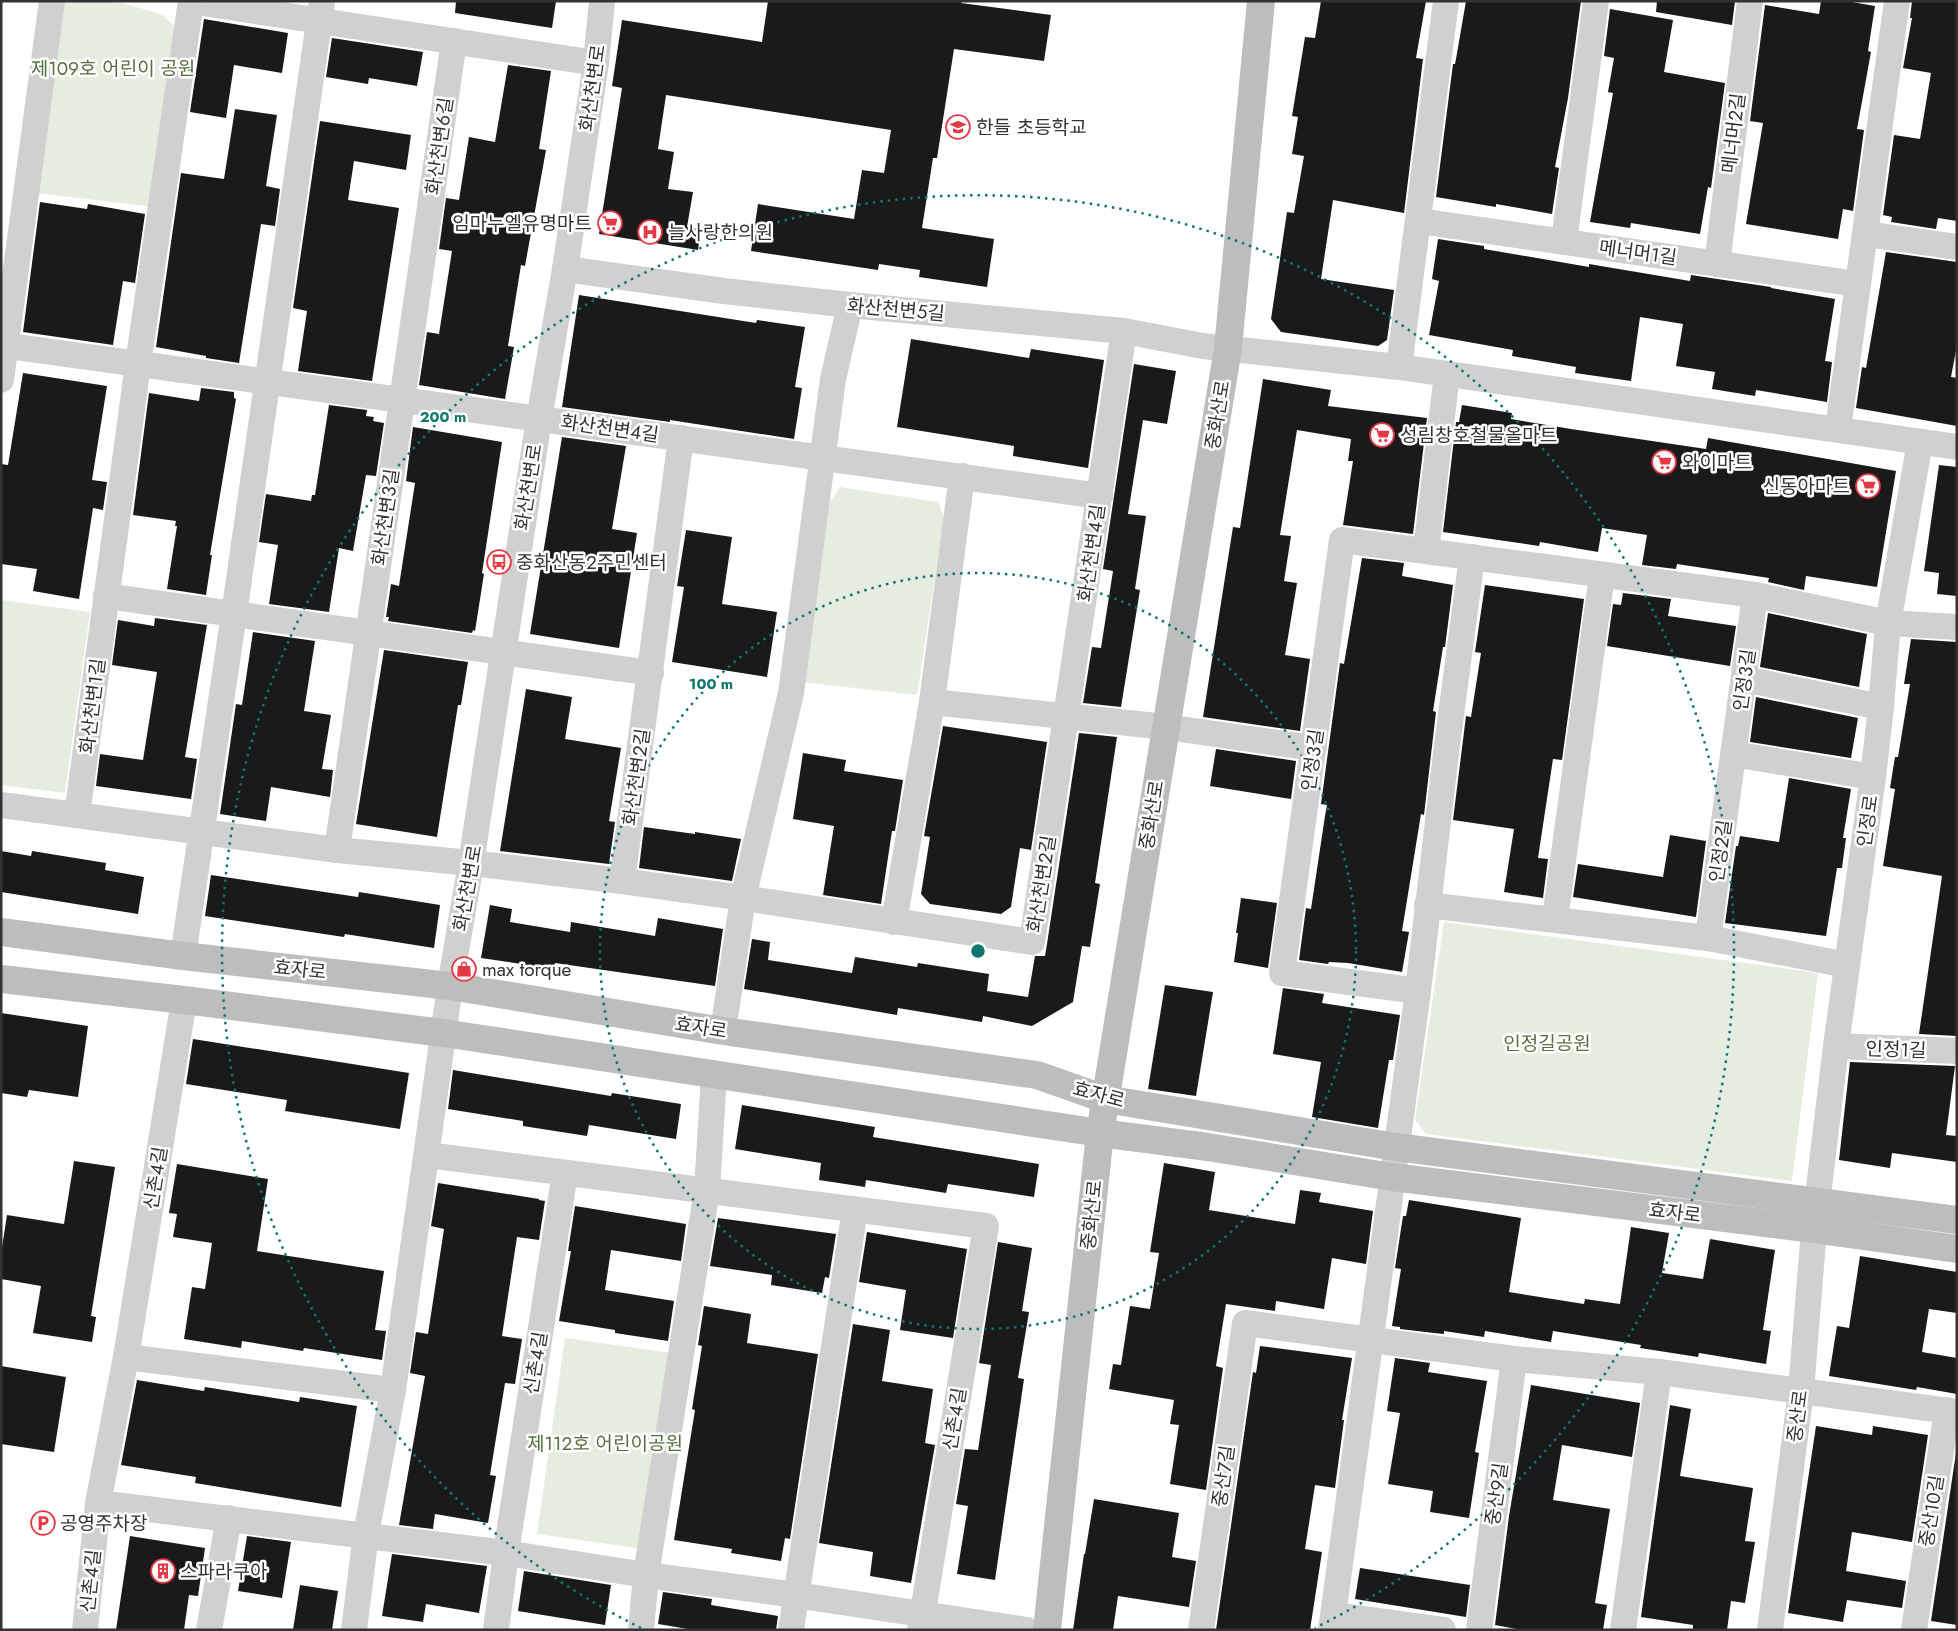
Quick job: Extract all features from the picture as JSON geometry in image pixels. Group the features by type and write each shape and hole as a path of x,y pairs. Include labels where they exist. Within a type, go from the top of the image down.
{"street":[{"path":"1,380 4,345 52,1"},
{"path":"596,63 454,40 321,11 190,1 106,596 651,673"},
{"name":"화산천변로","path":"443,1033 504,652 538,419 565,269 596,63 602,1"},
{"name":"중화산로","path":"1046,1630 1100,1133 1228,348 1261,1"},
{"path":"1399,367 1446,1"},
{"path":"1564,241 1596,1"},
{"name":"메너머2길","path":"1716,264 1750,1"},
{"path":"1838,429 1897,1"},
{"path":"182,956 234,614 321,11"},
{"name":"화산천변6길","path":"424,250 454,40"},
{"name":"메너머1길","path":"1419,220 1858,284"},
{"path":"1866,234 1957,247"},
{"name":"화산천변3길","path":"369,633 424,250"},
{"name":"화산천변5길","path":"565,269 724,291 850,305 1124,331 1203,346 1228,348"},
{"path":"723,1031 743,898 791,693 833,380 850,305"},
{"path":"1100,496 1124,331"},
{"path":"4,345 538,419"},
{"path":"1228,348 1399,367 1957,447"},
{"path":"1426,551 1448,374"},
{"name":"화산천변4길","path":"538,419 1100,496 1066,718"},
{"name":"화산천변4길","path":"651,673 681,438"},
{"name":"인정로","path":"1818,1202 1836,1046 1873,777 1888,623 1920,442"},
{"path":"894,922 932,702 962,476"},
{"name":"인정3길","path":"1418,991 1282,973 1342,540 1755,595 1888,623 1957,627"},
{"path":"1443,1630 1332,1622 1418,991 1427,905 1472,558"},
{"path":"1555,919 1602,574"},
{"name":"인정3길","path":"1733,759 1755,595"},
{"name":"화산천변1길","path":"77,815 106,596"},
{"path":"337,850 369,633"},
{"name":"화산천변2길","path":"622,881 651,673"},
{"path":"1744,679 1881,707"},
{"path":"932,702 1066,718 1166,727 1314,748"},
{"name":"화산천변2길","path":"471,863 743,898 1032,942 1066,718"},
{"path":"1733,759 1873,777"},
{"name":"인정2길","path":"1708,938 1733,759"},
{"path":"1,805 337,850 471,863"},
{"path":"1427,905 1708,938 1847,965"},
{"name":"효자로","path":"1,932 182,956 450,986 723,1031 1037,1075 1105,1099 1396,1147 1957,1220"},
{"name":"효자로","path":"1,980 184,1000 443,1033 1100,1133 1208,1147 1392,1177 1814,1229 1957,1249"},
{"name":"신촌4길","path":"85,1630 98,1503 126,1357 184,1000"},
{"path":"354,1630 366,1534 393,1390 428,1155 443,1033"},
{"name":"인정1길","path":"1836,1046 1957,1051"},
{"path":"641,1630 646,1575 707,1190 714,1075"},
{"path":"428,1155 856,1209 791,1630"},
{"name":"신촌4길","path":"496,1630 506,1553 565,1172"},
{"name":"중산로","path":"1770,1630 1801,1391 1814,1229 1818,1202"},
{"name":"신촌4길","path":"856,1209 986,1226 921,1621"},
{"name":"중산7길","path":"1201,1630 1245,1323 1370,1340"},
{"path":"1370,1340 1514,1359 1658,1372 1801,1391"},
{"path":"126,1357 393,1390"},
{"name":"중산9길","path":"1479,1630 1514,1359"},
{"path":"1623,1630 1658,1372"},
{"name":"중산10길","path":"1801,1391 1952,1411 1915,1621"},
{"path":"98,1503 366,1534 506,1553 646,1575 796,1595 921,1621 1027,1630"},
{"path":"209,1630 229,1518"}],"green space":[{"name":"제109호 어린이 공원","path":"71,1 105,1 127,4 163,15 178,30 153,207 37,193 63,3"},
{"path":"840,487 938,502 944,517 917,695 800,682 824,511"},
{"path":"1,600 90,612 65,793 1,785"},
{"name":"인정길공원","path":"1444,922 1818,973 1792,1181 1426,1134 1415,1120"},
{"name":"제112호 어린이공원","path":"565,1338 672,1353 644,1549 537,1534"}],"building":[{"path":"456,1 556,1 552,28 455,13"},
{"path":"768,1 962,1 961,3 1051,15 1044,61 954,49 937,158 933,158 922,228 994,239 987,287 919,277 920,270 879,264 878,270 751,251 758,204 854,219 862,170 884,173 891,130 666,95 658,149 674,152 668,189 693,192 687,227 701,229 698,250 599,234 622,88 612,86 622,20 762,42"},
{"path":"1321,1 1426,1 1416,58 1423,59 1404,213 1333,200 1321,279 1394,290 1387,340 1378,346 1281,332 1271,319 1287,212 1294,213 1304,156 1292,154 1298,117 1292,116 1305,37 1315,38"},
{"path":"1466,1 1581,1 1568,98 1555,167 1559,168 1552,214 1496,204 1496,207 1436,197 1453,64 1455,64"},
{"path":"1657,1 1735,1 1732,25 1656,12"},
{"path":"1821,1 1846,1 1875,6 1868,51 1871,52 1857,129 1864,130 1853,211 1843,209 1838,239 1746,224 1763,123 1750,121 1765,5 1819,14"},
{"path":"1912,1 1957,1 1957,221 1938,218 1936,229 1891,222 1892,217 1883,215 1894,135 1920,139 1931,73 1903,68 1912,18 1910,18"},
{"path":"1610,9 1673,20 1664,72 1725,83 1711,188 1708,187 1700,234 1631,223 1630,228 1590,222 1613,93 1608,92 1614,58 1604,56"},
{"path":"204,19 288,33 282,73 234,65 226,118 190,112"},
{"path":"332,38 423,52 417,86 369,78 368,84 326,77"},
{"path":"508,65 551,71 539,149 546,150 525,266 521,265 508,346 514,347 505,399 419,385 427,332 439,334 452,251 439,249 446,198 459,200 469,137 495,142"},
{"path":"235,109 277,115 266,186 280,189 275,226 261,224 239,363 156,347 181,173 224,179"},
{"path":"320,121 411,135 406,170 354,161 348,200 399,208 372,381 298,371 307,311 293,308"},
{"path":"40,202 87,209 88,204 145,214 135,283 123,281 113,345 23,332"},
{"path":"1438,239 1484,246 1484,249 1589,267 1589,264 1690,281 1691,275 1835,299 1825,361 1832,362 1827,402 1756,390 1755,396 1712,389 1715,372 1676,366 1683,324 1640,317 1631,381 1575,373 1576,367 1512,356 1513,350 1429,335 1439,281 1432,279"},
{"path":"1886,252 1957,262 1957,345 1951,377 1957,378 1957,426 1856,408 1862,367 1866,368"},
{"path":"579,295 756,323 757,320 805,327 795,387 802,388 794,439 670,420 670,422 562,407"},
{"path":"911,339 1029,358 1031,349 1104,360 1088,468 1013,456 1014,446 897,427"},
{"path":"1134,364 1176,371 1167,424 1143,420 1128,514 1146,516 1135,589 1140,590 1121,707 1083,703 1092,647 1101,648 1113,571 1103,569"},
{"path":"23,373 107,386 92,480 107,482 103,510 93,508 79,599 33,591 37,569 1,564 1,464 8,465"},
{"path":"1263,379 1331,390 1328,406 1427,418 1413,534 1343,525 1353,461 1348,461 1351,439 1297,430 1280,535 1291,536 1284,581 1297,583 1285,655 1310,659 1300,731 1203,717 1233,527 1240,528"},
{"path":"201,388 234,392 234,398 236,399 210,555 212,555 206,595 167,589 177,526 175,526 176,521 133,515 149,393 199,401"},
{"path":"329,405 367,410 366,416 374,417 373,421 384,423 376,476 366,475 353,551 339,548 329,612 269,604 278,545 259,542 266,494 311,501 312,495 315,495"},
{"path":"1462,405 1512,413 1511,419 1571,429 1706,449 1708,438 1896,471 1877,587 1806,576 1804,590 1768,582 1769,578 1677,564 1676,569 1642,565 1647,535 1602,528 1598,552 1540,542 1539,546 1443,532 1456,422 1459,422"},
{"path":"413,427 502,442 482,573 484,574 475,631 473,630 472,633 388,621 389,617 386,617 391,584 399,586 415,483 406,481"},
{"path":"562,437 626,446 612,529 637,533 619,648 530,634"},
{"path":"1939,465 1957,467 1957,596 1937,594 1939,573 1924,571"},
{"path":"686,530 732,537 722,604 777,612 767,677 672,662 684,587 677,586"},
{"path":"1362,558 1404,563 1402,576 1453,585 1445,647 1443,647 1433,711 1436,712 1424,815 1421,814 1402,931 1409,932 1402,972 1348,963 1329,962 1328,964 1299,960 1306,908 1311,909 1327,805 1321,804 1340,663 1344,664"},
{"path":"1485,585 1584,599 1562,760 1553,759 1538,858 1548,859 1543,898 1504,892 1514,829 1453,820 1466,716 1471,717 1481,653 1475,652"},
{"path":"1623,593 1671,599 1668,616 1736,626 1730,666 1607,646 1613,604 1621,605"},
{"path":"1768,613 1867,634 1859,687 1760,667"},
{"path":"155,618 207,625 185,757 197,759 191,799 96,786 100,754 143,760 157,672 112,665 118,620 154,626"},
{"path":"253,632 315,641 304,711 331,715 322,769 333,770 330,797 271,787 266,821 220,814 236,704 242,705"},
{"path":"1911,639 1957,642 1957,1036 1919,1034 1942,876 1883,866 1895,789 1890,788 1895,757 1898,757 1910,684 1904,684"},
{"path":"384,650 468,662 461,705 458,705 437,837 356,824"},
{"path":"526,689 572,697 565,739 621,748 609,821 615,822 609,864 500,851"},
{"path":"1756,697 1858,718 1851,758 1750,742"},
{"path":"943,726 1047,742 1031,850 1020,848 1011,907 1001,914 930,904 921,894 930,837 924,836"},
{"path":"1079,733 1117,737 1095,883 1100,884 1090,947 1082,946 1073,1002 1032,1026 983,1016 982,1022 898,1008 897,1015 744,989 752,939 770,942 768,960 852,973 855,957 917,967 918,963 989,974 987,991 1028,997 1035,956 1045,956"},
{"path":"1216,749 1296,761 1291,799 1210,786"},
{"path":"803,753 846,760 844,771 903,780 895,831 892,831 881,904 823,895 834,826 793,819"},
{"path":"1789,778 1851,789 1843,838 1846,838 1842,868 1837,868 1826,936 1725,923 1736,846 1738,846 1740,836 1779,842"},
{"path":"644,827 741,839 732,881 639,868"},
{"path":"1670,835 1706,841 1696,917 1573,897 1578,864 1663,877"},
{"path":"1,851 31,856 32,851 106,863 105,870 144,877 138,914 1,892"},
{"path":"211,875 358,897 359,892 440,905 434,948 345,934 344,937 205,916"},
{"path":"1241,898 1277,903 1268,968 1234,962"},
{"path":"490,905 512,909 510,922 570,932 571,922 655,936 658,918 723,929 715,986 555,963 554,969 481,958"},
{"path":"1165,985 1213,992 1196,1096 1148,1089"},
{"path":"1283,988 1324,994 1322,1003 1400,1015 1393,1060 1389,1060 1378,1128 1312,1117 1321,1062 1273,1054"},
{"path":"1,1013 88,1026 78,1097 29,1090 27,1097 1,1093"},
{"path":"193,1039 409,1073 400,1129 285,1111 287,1100 186,1084"},
{"path":"1850,1062 1955,1066 1946,1135 1957,1136 1957,1162 1892,1153 1890,1168 1839,1160"},
{"path":"453,1070 611,1096 612,1093 681,1104 676,1139 589,1125 587,1136 523,1126 523,1121 448,1109"},
{"path":"742,1105 875,1127 873,1137 1039,1164 1034,1197 948,1184 946,1193 866,1180 865,1187 819,1180 821,1163 735,1149"},
{"path":"74,1161 115,1167 91,1316 96,1317 92,1342 33,1333 41,1286 1,1279 1,1254 7,1215 64,1224"},
{"path":"1164,1163 1215,1172 1209,1210 1295,1224 1300,1190 1321,1193 1319,1202 1373,1211 1366,1264 1332,1258 1324,1309 1276,1301 1275,1311 1226,1304 1216,1366 1223,1368 1206,1490 1170,1484 1179,1425 1170,1424 1174,1400 1109,1389 1113,1364 1121,1365 1130,1306 1150,1309 1159,1253 1150,1252"},
{"path":"177,1164 268,1179 257,1251 384,1271 375,1330 386,1331 382,1360 304,1348 303,1351 242,1341 241,1348 184,1339 192,1287 205,1289 212,1243 173,1237 177,1214 169,1213"},
{"path":"438,1183 545,1201 539,1240 517,1237 502,1336 522,1339 515,1384 505,1383 490,1475 496,1476 488,1523 435,1514 433,1529 399,1525 425,1376 410,1373 416,1332 428,1334 444,1229 431,1226"},
{"path":"1409,1200 1521,1218 1509,1292 1584,1304 1585,1299 1620,1304 1631,1227 1669,1233 1662,1273 1703,1279 1710,1239 1775,1250 1763,1330 1771,1331 1766,1364 1699,1353 1698,1357 1640,1348 1641,1345 1553,1331 1551,1342 1485,1331 1484,1337 1444,1331 1444,1334 1400,1329 1400,1327 1392,1326 1401,1269 1395,1268 1403,1216 1406,1216"},
{"path":"575,1206 686,1224 681,1261 611,1250 605,1290 674,1301 668,1341 615,1333 615,1330 559,1321 571,1251 568,1251"},
{"path":"718,1218 836,1234 829,1278 825,1277 822,1293 771,1285 772,1275 710,1266"},
{"path":"867,1232 967,1249 953,1338 900,1330 906,1290 859,1282"},
{"path":"998,1242 1032,1248 1022,1311 1029,1312 1018,1378 1024,1379 995,1580 957,1574 968,1506 956,1504 965,1449 978,1450 991,1365 979,1363"},
{"path":"1860,1256 1957,1272 1957,1313 1929,1309 1922,1352 1957,1358 1957,1394 1917,1387 1916,1390 1829,1376 1837,1326 1849,1328"},
{"path":"704,1306 751,1314 747,1343 818,1354 790,1539 785,1538 781,1561 731,1553 732,1549 674,1540 695,1410 692,1409 702,1346 698,1345"},
{"path":"853,1324 890,1330 882,1381 933,1389 925,1443 935,1445 911,1583 870,1576 873,1552 819,1543"},
{"path":"1260,1346 1352,1358 1342,1420 1344,1420 1335,1488 1315,1485 1305,1549 1322,1552 1310,1630 1216,1630 1253,1372 1256,1373"},
{"path":"1395,1358 1430,1363 1428,1372 1487,1381 1475,1452 1479,1453 1469,1518 1430,1512 1433,1491 1388,1484 1400,1413 1387,1411"},
{"path":"1,1366 66,1377 54,1452 1,1444"},
{"path":"137,1380 204,1391 205,1387 299,1402 300,1397 357,1406 341,1507 195,1483 196,1477 121,1465"},
{"path":"1531,1385 1640,1403 1632,1457 1562,1445 1553,1500 1610,1509 1595,1603 1607,1605 1603,1630 1522,1630 1495,1625 1509,1516"},
{"path":"1670,1405 1691,1409 1680,1476 1753,1488 1745,1541 1755,1542 1745,1603 1731,1601 1727,1630 1693,1630 1693,1625 1641,1617"},
{"path":"1816,1426 1872,1435 1873,1426 1928,1435 1912,1542 1852,1532 1846,1571 1906,1581 1902,1608 1847,1600 1843,1622 1788,1613"},
{"path":"1957,1446 1957,1625 1931,1621"},
{"path":"1094,1499 1179,1513 1172,1557 1196,1561 1189,1607 1118,1596 1113,1630 1073,1630"},
{"name":"스파라쿠아","path":"130,1536 205,1548 198,1596 189,1595 184,1630 116,1630"},
{"path":"247,1536 291,1542 282,1598 238,1591"},
{"path":"392,1554 487,1566 479,1613 426,1604 423,1622 382,1616"},
{"path":"1360,1568 1470,1585 1466,1617 1355,1599"},
{"path":"524,1571 611,1585 605,1625 518,1611"},
{"path":"300,1585 338,1591 332,1630 293,1630"},
{"path":"663,1592 712,1599 711,1605 778,1616 776,1630 694,1630 658,1624"}],"place":[{"name":"한들 초등학교","path":"958,127"},
{"name":"임마누엘유명마트","path":"610,223"},
{"name":"늘사랑한의원","path":"650,232"},
{"name":"성림창호철물올마트","path":"1382,435"},
{"name":"와이마트","path":"1664,462"},
{"name":"신동아마트","path":"1868,486"},
{"name":"중화산동2주민센터","path":"499,562"},
{"name":"max torque","path":"464,969"},
{"name":"공영주차장","path":"43,1523"},
{"name":"스파라쿠아","path":"163,1571"}]}
